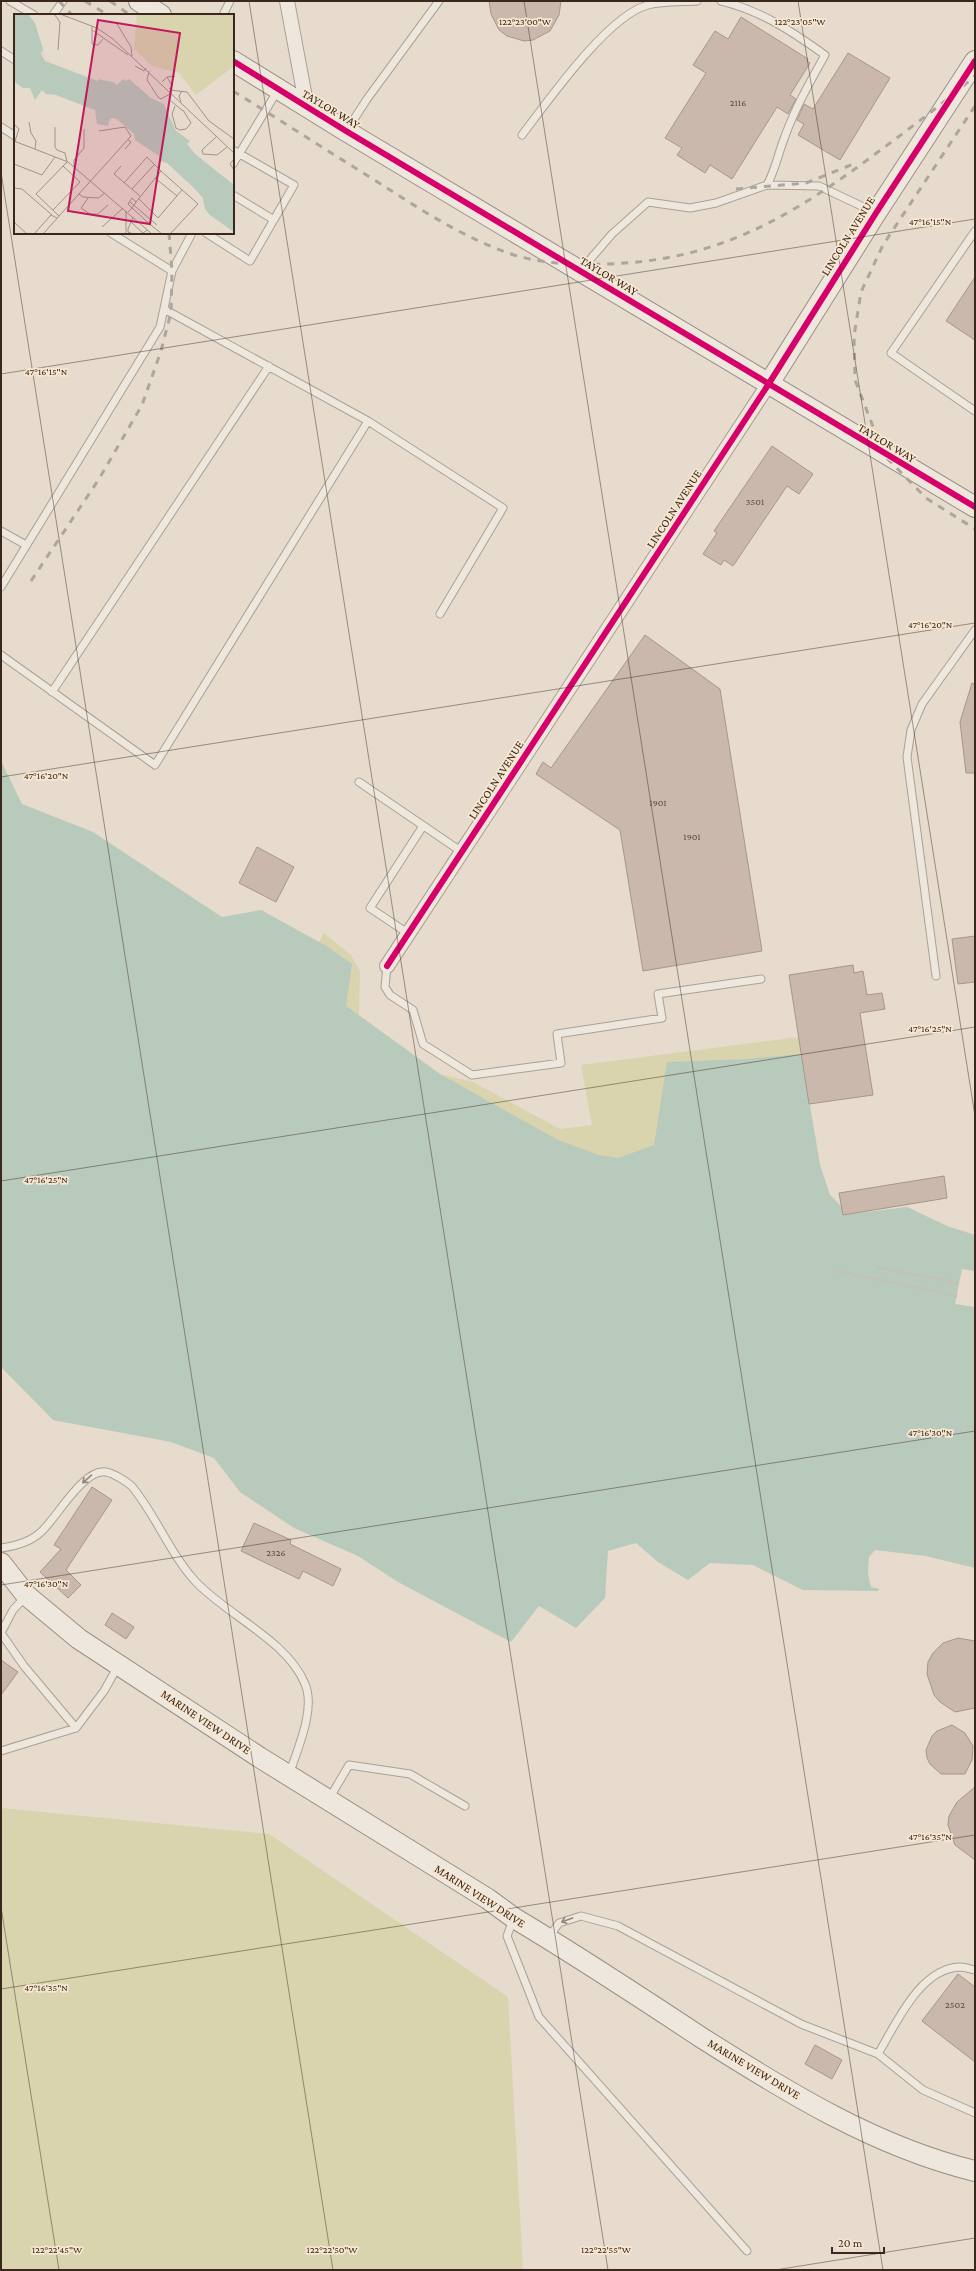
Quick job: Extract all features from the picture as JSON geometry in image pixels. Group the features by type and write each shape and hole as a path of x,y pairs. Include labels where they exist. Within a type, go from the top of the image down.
{"street":[{"path":"139,1 159,14"},
{"path":"287,1 307,108"},
{"name":"LINCOLN AVENUE","path":"387,966 768,385 876,213 975,61"},
{"name":"TAYLOR WAY","path":"234,62 307,108 975,508"},
{"name":"MARINE VIEW DRIVE","path":"4,1573 26,1595 79,1639 288,1775 488,1899 514,1918 548,1938 765,2078 859,2129 913,2151 975,2171"}],"lane":[{"path":"10,1 32,14"},
{"path":"54,14 63,1"},
{"path":"224,14 230,1"},
{"path":"346,131 367,99 439,1"},
{"path":"522,135 566,76 616,22 647,5 697,1"},
{"path":"720,1 744,6 794,33 825,55 805,91 784,139 776,166 767,185"},
{"path":"1,51 14,59"},
{"path":"208,234 250,261 294,185 236,152 278,90"},
{"path":"1,127 14,135"},
{"path":"580,272 612,234 648,202 690,208 716,203 767,185 819,186 876,213"},
{"path":"234,196 274,220"},
{"path":"975,230 891,353 975,411"},
{"path":"113,234 172,271"},
{"path":"1,587 160,328 172,271 191,234"},
{"path":"164,309 368,421 503,508 440,614"},
{"path":"52,692 269,366"},
{"path":"1,655 155,765 368,421"},
{"path":"1,531 26,546"},
{"path":"936,976 907,758 911,730 922,704 975,630"},
{"path":"359,782 462,852"},
{"path":"409,934 370,908 423,826"},
{"path":"387,966 385,987 390,995 413,1010 423,1044 472,1075 561,1063 557,1034 662,1018 658,994 761,978"},
{"path":"1,1548 19,1545 41,1532 87,1478 97,1472 107,1472 134,1487 160,1531 196,1582 257,1631 297,1667 306,1686 308,1706 302,1737 288,1775"},
{"path":"26,1595 13,1610 1,1633 24,1666 76,1728"},
{"path":"1,1751 76,1728 104,1691 119,1664"},
{"path":"328,1800 349,1765 410,1774 465,1806"},
{"path":"548,1938 559,1924 581,1916 618,1926 801,2024 878,2054 923,2090 975,2113"},
{"path":"514,1918 507,1936 539,2017 747,2252"},
{"path":"878,2054 918,1989 932,1976 961,1966 975,1970"}],"path":[{"path":"878,1268 950,1281"},
{"path":"838,1271 957,1296"},
{"path":"925,1276 959,1284"}],"shaded area":[{"path":"1,761 22,804 93,832 222,917 261,910 328,947 352,964 346,1006 440,1074 558,1140 599,1155 618,1158 654,1145 667,1062 746,1059 801,1054 820,1165 830,1195 842,1207 843,1215 907,1207 947,1226 975,1235 975,1590 907,1576 883,1576 878,1591 803,1590 753,1565 710,1563 688,1580 658,1562 636,1543 608,1551 605,1598 576,1628 539,1606 511,1642 398,1582 358,1556 294,1528 240,1492 214,1458 171,1442 53,1420 1,1367"},
{"path":"261,910 319,942 324,933 351,955 360,971 359,1015 440,1074 473,1082 560,1129 592,1125 581,1065 799,1037 820,1165 830,1195 842,1207 843,1215 907,1207 947,1226 975,1235 827,1249 358,1064"},
{"path":"1,1808 269,1834 508,1997 523,2270 1,2270"}],"pier":[{"path":"962,1269 975,1271 975,1307 955,1304"},
{"path":"875,1550 926,1556 975,1568 975,1592 906,1578 884,1578 881,1589 871,1587 868,1574 869,1557"}],"building":[{"path":"489,1 561,1 559,15 550,31 533,40 524,41 507,36 499,30 491,14"},
{"path":"741,17 808,59 807,61 810,63 790,95 796,99 788,114 777,107 732,179 710,165 705,173 677,155 682,148 665,138 706,73 693,65 715,31 728,39"},
{"path":"848,53 890,78 840,160 798,135 804,124 797,120 804,104 813,109"},
{"path":"975,277 975,340 946,321"},
{"path":"772,446 813,474 799,494 787,486 733,566 724,560 721,565 703,554 717,533 714,531"},
{"path":"645,635 720,689 762,951 643,971 620,830 536,774 543,762 551,768"},
{"path":"972,683 975,684 975,773 966,773 960,722"},
{"path":"257,847 294,867 276,902 239,883"},
{"path":"975,936 975,982 958,984 952,939"},
{"path":"853,965 854,973 863,971 867,995 882,993 885,1009 860,1013 873,1095 809,1104 789,975"},
{"path":"944,1176 947,1198 843,1215 839,1193"},
{"path":"92,1487 112,1500 66,1570 81,1585 68,1598 40,1572 61,1549 54,1545"},
{"path":"254,1523 291,1540 290,1544 341,1569 333,1586 303,1571 299,1579 241,1551"},
{"path":"112,1613 134,1627 126,1639 105,1625"},
{"path":"958,1638 975,1641 975,1708 955,1712 940,1702 934,1695 927,1674 928,1662 933,1653 943,1643"},
{"path":"1,1660 18,1672 1,1695"},
{"path":"952,1725 965,1733 973,1746 972,1760 965,1774 941,1774 930,1764 927,1758 926,1750 932,1736 937,1731"},
{"path":"975,1787 975,1860 955,1845 948,1825 949,1816 957,1802"},
{"path":"958,1974 975,1987 975,2062 922,2021"},
{"path":"815,2045 842,2060 832,2079 805,2064"}],"railway":[{"path":"59,1 71,14"},
{"path":"85,1 106,14"},
{"path":"110,1 129,14"},
{"path":"234,92 441,222 477,240 525,258 571,264 606,264 647,261 685,254 720,244 754,230 786,214 850,173 929,114 975,76"},
{"path":"975,106 883,245 861,292 854,336 855,380 884,455 926,498 975,529"},
{"path":"736,189 806,183 856,163"},
{"path":"31,581 99,479 142,405 161,351 171,312 172,271 169,234"}],"cycle path":[{"path":"387,966 768,385 876,213 975,61"},
{"path":"234,62 346,131 975,507"}]}
